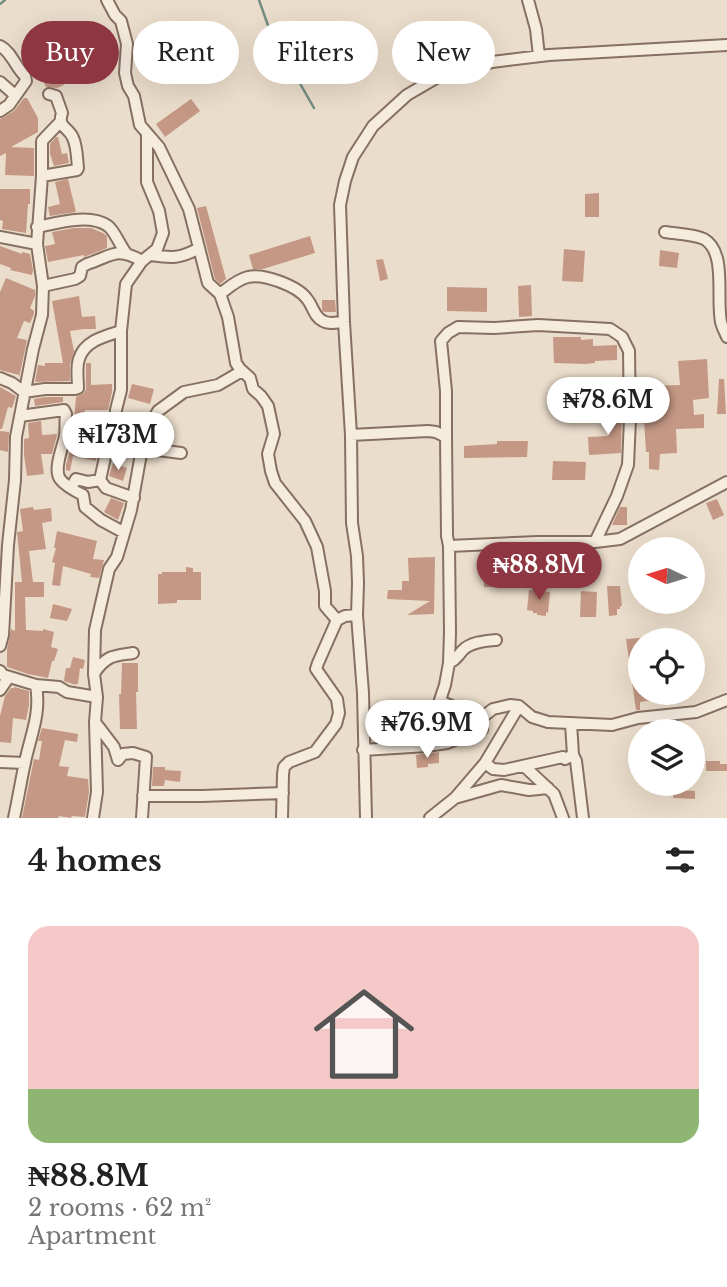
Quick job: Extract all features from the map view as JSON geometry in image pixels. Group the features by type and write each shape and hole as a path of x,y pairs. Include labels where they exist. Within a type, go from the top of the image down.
{"street":[{"path":"107,0 121,21 127,44 125,73 134,96 140,125 159,148 188,209 208,283 220,294 228,317 236,363 250,378 253,389 268,405 274,434 268,454 271,471 275,482 305,521 317,547 325,606 337,620"},
{"path":"528,0 536,29 539,56"},
{"path":"366,818 363,693 357,615 358,583 352,523 351,435 340,205 353,157 373,126 407,95 438,77 492,62 539,56 727,45"},
{"path":"0,46 25,75 26,81 9,105 0,111"},
{"path":"0,82 15,95"},
{"path":"42,176 78,168 73,137 61,121 60,104 55,96 49,94"},
{"path":"0,646 15,480 16,437 42,315 43,286 37,227 42,141 61,121"},
{"path":"134,498 106,488 100,480 110,435 115,426 121,390 121,331 126,284 146,258 157,250 163,233 159,211 147,182 147,133"},
{"path":"37,227 83,219 96,221 110,228 126,253"},
{"path":"665,232 702,237 713,244 719,254 723,276 720,321 727,337"},
{"path":"0,237 37,244"},
{"path":"43,286 75,279 80,276 82,267 119,252 146,258 175,258 199,248"},
{"path":"220,294 243,278 268,277 299,291 307,298 317,317 323,321 344,322"},
{"path":"447,743 438,706 449,663 450,632 446,391 441,341 448,333 458,327 538,325 610,329 622,337 629,351 628,465 617,496 595,542"},
{"path":"0,378 24,392 78,388 79,356 86,347 99,339 121,331"},
{"path":"93,818 97,792 95,630 110,569 117,557 134,498 142,448 158,411 184,392 218,385 242,371"},
{"path":"20,416 64,410 65,439 60,449 60,479 83,495 85,508 123,532"},
{"path":"351,435 428,431 446,438"},
{"path":"142,448 181,453"},
{"path":"71,488 76,479 88,482 100,480"},
{"path":"449,546 620,539 727,482"},
{"path":"282,818 284,767 289,762 315,752 336,724 339,713 337,699 316,670 317,663 337,620 357,615"},
{"path":"449,663 476,642 496,640"},
{"path":"94,674 102,662 111,656 134,653"},
{"path":"0,690 5,674 36,685 60,687 67,692 97,696"},
{"path":"14,818 37,715 36,685"},
{"path":"480,719 493,709 510,705 519,706 532,717 548,722 612,725 638,718 696,712 727,700"},
{"path":"440,701 461,713 480,719"},
{"path":"430,818 455,798 485,763 519,706"},
{"path":"363,750 427,747 447,743 482,729 480,719"},
{"path":"95,722 114,747 118,760 123,754 133,753 146,757 142,818"},
{"path":"571,723 583,818"},
{"path":"485,763 493,769 504,770 573,755"},
{"path":"0,762 25,763"},
{"path":"522,767 554,794 563,818"},
{"path":"522,767 529,790"},
{"path":"455,798 501,785 529,790 548,788"},
{"path":"143,796 283,793"}],"building":[{"path":"45,84 64,85 57,88 46,87"},
{"path":"24,98 27,98 38,118 38,132 11,147 34,148 34,176 5,175 6,153 0,156 0,119 14,111"},
{"path":"191,99 200,111 165,137 156,124"},
{"path":"56,137 62,154 67,153 69,163 54,166 50,144"},
{"path":"68,179 76,212 50,216 48,207 60,204 55,182"},
{"path":"0,189 30,189 26,233 2,229"},
{"path":"599,193 599,217 585,217 585,194"},
{"path":"206,206 226,279 220,284 215,279 197,208"},
{"path":"91,228 103,233 107,236 107,248 84,257 48,262 45,246 55,244 52,232"},
{"path":"310,236 315,253 263,269 253,269 249,255"},
{"path":"0,246 30,254 32,275 10,270 11,268 0,264"},
{"path":"564,249 585,251 583,282 562,281"},
{"path":"660,250 679,253 677,268 659,266"},
{"path":"383,259 388,279 380,281 376,260"},
{"path":"6,278 35,290 30,308 34,314 30,323 24,321 17,338 27,340 19,378 19,375 0,370 0,292"},
{"path":"531,285 532,316 519,317 518,286"},
{"path":"447,287 487,288 487,312 447,311"},
{"path":"79,296 82,317 95,316 96,329 70,331 74,351 70,365 70,381 35,382 38,365 63,363 52,301"},
{"path":"322,300 335,300 336,312 324,312"},
{"path":"553,337 593,339 593,346 617,345 617,360 585,364 554,363"},
{"path":"707,359 709,398 693,400 694,415 704,414 704,428 676,429 677,453 660,454 659,470 649,469 642,386 680,385 678,361"},
{"path":"86,363 91,363 91,385 112,384 112,392 108,410 85,410 82,430 94,433 91,446 99,447 96,461 73,456 70,471 66,470 66,465 72,444 76,397 86,389"},
{"path":"719,379 724,379 726,414 717,414"},
{"path":"132,384 154,389 150,404 128,398"},
{"path":"0,387 16,396 12,408 8,407 2,429 0,429"},
{"path":"63,397 63,402 35,406 34,399"},
{"path":"622,411 621,453 589,455 588,437 608,436 606,412"},
{"path":"41,421 42,435 57,434 56,439 52,454 41,454 44,474 27,476 24,439 29,438 28,423"},
{"path":"0,431 9,432 8,452 0,450"},
{"path":"497,441 528,441 527,457 464,458 464,446 497,444"},
{"path":"553,461 586,462 585,480 552,480"},
{"path":"113,463 127,468 123,481 109,476"},
{"path":"111,498 124,503 118,520 104,512"},
{"path":"717,499 724,515 713,520 706,503"},
{"path":"33,507 34,510 51,508 52,521 42,523 46,549 29,551 33,582 44,582 44,597 25,597 26,630 43,629 54,632 51,647 58,649 48,678 7,667 11,629 15,631 15,582 22,582 17,532 23,531 20,509"},
{"path":"620,507 627,507 627,525 612,525"},
{"path":"57,531 97,541 93,559 104,560 99,578 63,566 60,586 52,585 55,563 52,562"},
{"path":"484,555 498,555 497,580 500,580 500,587 484,587"},
{"path":"435,557 434,614 407,615 430,601 387,599 388,590 402,590 402,581 409,581 408,558"},
{"path":"186,567 193,568 193,572 201,572 201,600 177,600 177,603 158,604 158,574 186,572"},
{"path":"607,586 620,586 622,606 617,609 617,615 609,616"},
{"path":"529,590 550,592 546,616 527,610"},
{"path":"581,591 597,592 596,617 580,617"},
{"path":"53,604 72,609 67,621 50,618"},
{"path":"73,657 85,660 76,685 64,681 66,668 70,668"},
{"path":"122,663 138,663 137,729 120,729"},
{"path":"14,687 29,691 26,720 13,718 11,743 0,742 0,716 5,696"},
{"path":"409,721 411,739 377,741 376,726 397,725 397,722"},
{"path":"42,728 78,734 77,742 65,740 59,766 69,767 67,776 88,779 85,817 22,818 34,759 39,760 42,741 38,741"},
{"path":"439,752 439,763 417,768 416,755"},
{"path":"706,761 727,764 727,771 706,771"},
{"path":"153,767 181,771 180,782 165,780 164,786 152,786"},
{"path":"673,796 695,796 695,799"}],"waterway":[{"path":"0,4 5,0"},
{"path":"259,0 270,31 314,108"}]}
